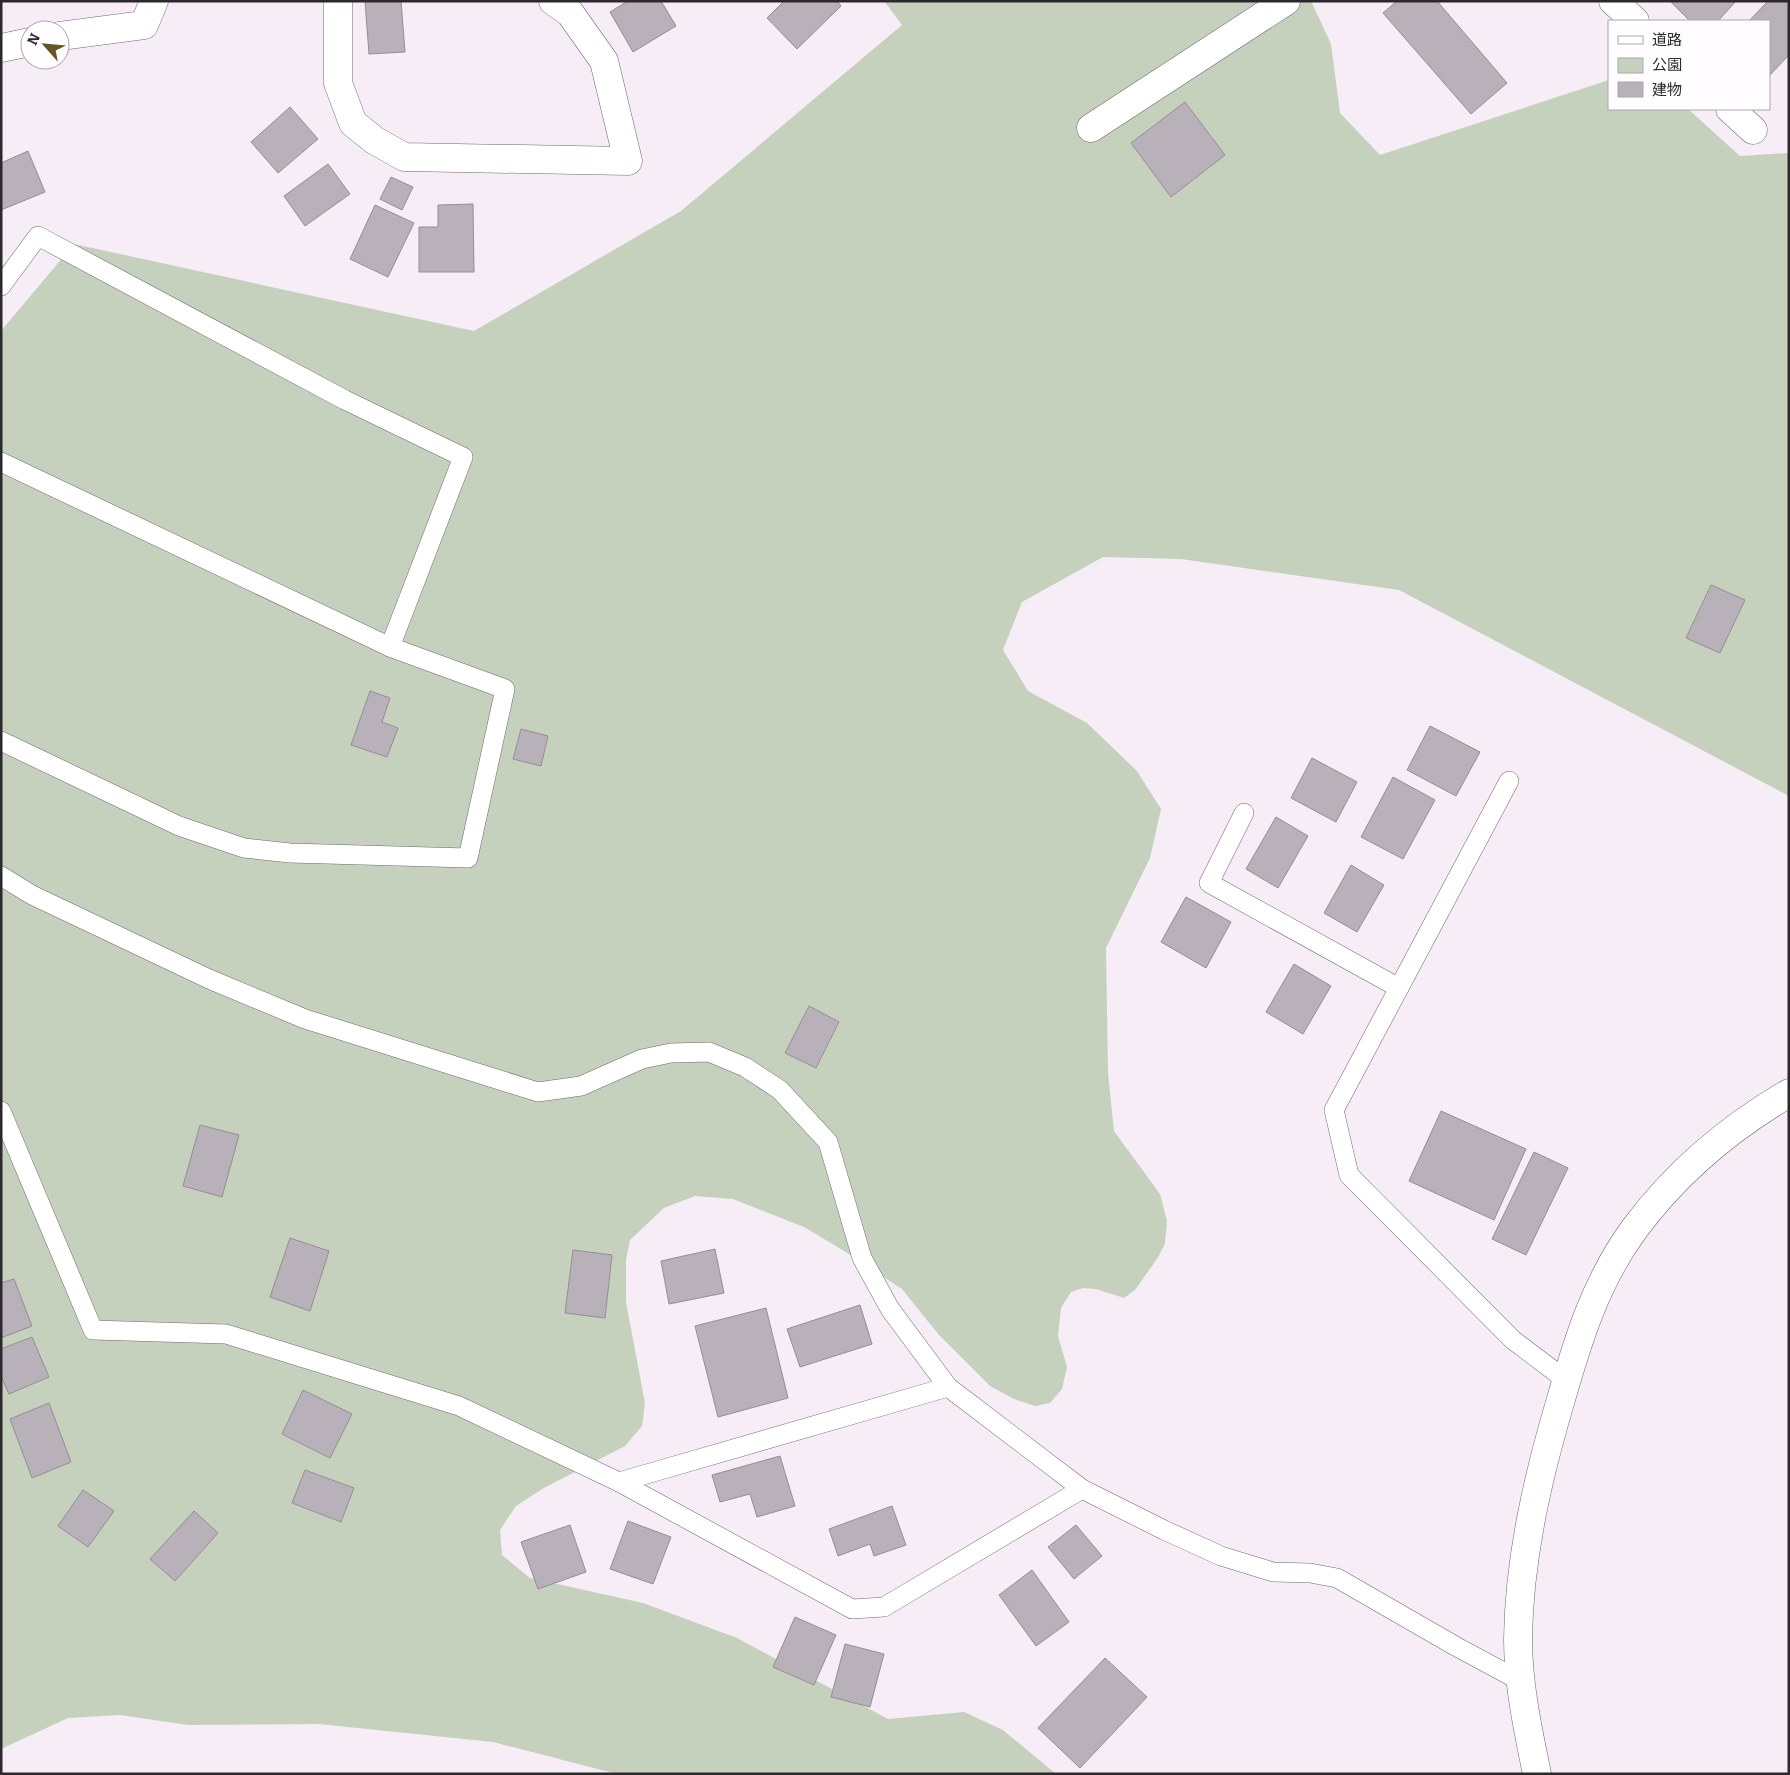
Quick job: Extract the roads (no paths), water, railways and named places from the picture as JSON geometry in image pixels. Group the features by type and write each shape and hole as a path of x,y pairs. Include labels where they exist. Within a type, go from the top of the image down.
{"street":[{"path":"70,35 144,25 154,1"},
{"path":"338,1 338,83 353,123 374,140 404,157 628,161 604,61 570,13 553,1"},
{"path":"1091,128 1286,1"},
{"path":"1613,1 1634,20"},
{"path":"1,48 20,44"},
{"path":"1731,110 1753,130"},
{"path":"1537,1774 1522,1682 1518,1639 1526,1554 1543,1461 1581,1330 1601,1282 1634,1229 1672,1183 1713,1145 1756,1112 1789,1093"}],"lane":[{"path":"1,286 38,236 346,400 463,457 390,647"},
{"path":"1,462 390,647 505,689 468,858 290,852 244,848 179,826 1,741"},
{"path":"1509,781 1334,1110 1349,1175 1513,1340 1566,1380"},
{"path":"1244,813 1209,883 1399,988"},
{"path":"1,876 32,895 200,975 305,1019 538,1092 581,1086 642,1059 671,1053 709,1052 745,1067 780,1090 828,1142 862,1258 890,1309 948,1387 1082,1489 1221,1556 1273,1572 1310,1573 1337,1578 1522,1682"},
{"path":"1,1111 93,1330 226,1334 459,1406 619,1482 852,1609 884,1606 1082,1489"},
{"path":"619,1482 948,1387"}]}
